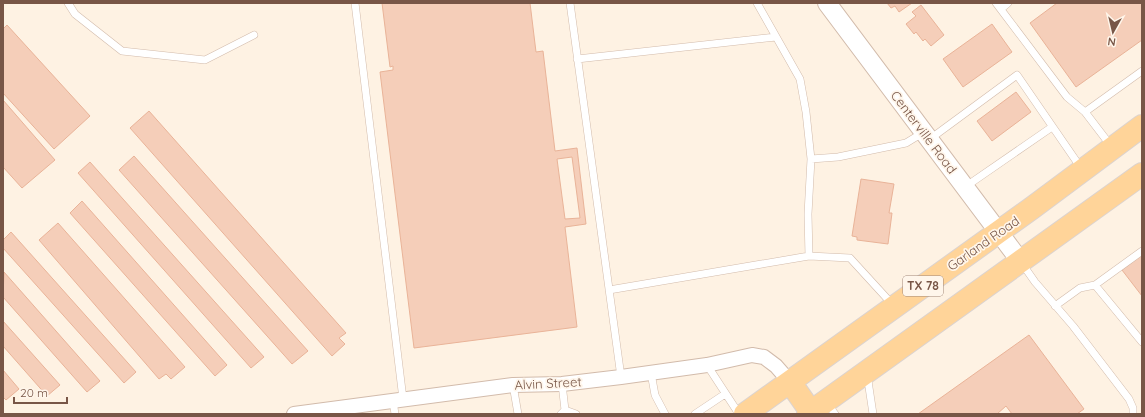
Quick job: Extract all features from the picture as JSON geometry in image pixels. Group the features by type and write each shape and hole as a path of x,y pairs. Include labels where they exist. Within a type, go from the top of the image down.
{"main road":[{"name":"Garland Road","path":"745,414 1032,208 1142,126"},
{"name":"TX 78","path":"820,410 866,372 1142,174"},
{"path":"790,382 820,410"}],"street":[{"name":"Centerville Road","path":"827,3 1021,262"},
{"name":"Alvin Street","path":"294,414 397,405 513,385 562,384 621,377 707,365 752,355 764,357 776,366 790,382"}],"lane":[{"path":"68,3 75,14 122,51 205,60 254,35"},
{"path":"355,3 397,405"},
{"path":"570,3 621,377"},
{"path":"757,3 800,79 806,112 811,159 808,214 809,256"},
{"path":"1008,3 998,6 1067,97 1085,112 1112,148"},
{"path":"577,59 776,37"},
{"path":"1085,112 1142,71"},
{"path":"811,159 838,157 906,144 927,135 1018,75 1082,170"},
{"path":"965,187 1052,127"},
{"path":"1055,306 1080,288 1095,285 1142,251"},
{"path":"609,290 809,256 850,258 894,307"},
{"path":"1021,262 1035,282 1073,326 1129,399 1133,408 1132,414"},
{"path":"1095,285 1142,342"},
{"path":"707,365 739,414"},
{"path":"866,372 873,414"},
{"path":"651,373 655,395 665,414"},
{"path":"562,384 565,413 576,414"},
{"path":"513,385 518,414"},
{"path":"695,414 725,394"}],"building":[{"path":"382,3 530,3 536,52 543,51 555,151 577,148 586,224 565,227 577,327 414,348 380,72 393,70 393,66 390,67","holes":["572,157 580,218 565,219 557,159"]},
{"path":"887,3 912,3 899,12 895,6 891,8"},
{"path":"1057,3 1142,3 1142,40 1076,87 1030,23"},
{"path":"921,5 944,35 931,46 925,39 923,41 916,32 914,34 906,24 916,16 912,12"},
{"path":"992,24 1012,52 963,87 943,59"},
{"path":"7,25 90,116 54,149 3,93 3,29"},
{"path":"1016,92 1031,112 992,141 977,121"},
{"path":"3,100 55,160 22,188 3,167"},
{"path":"149,111 346,333 339,338 345,344 332,356 130,128"},
{"path":"134,156 308,351 292,364 119,170"},
{"path":"90,162 264,357 251,368 78,173"},
{"path":"861,179 894,184 889,213 892,213 888,244 857,240 857,237 852,236"},
{"path":"82,201 227,365 215,376 70,213"},
{"path":"58,223 185,367 171,379 166,374 159,379 39,240"},
{"path":"11,232 136,372 124,383 3,248 3,240"},
{"path":"1142,255 1142,296 1122,270"},
{"path":"4,272 100,381 87,392 3,297"},
{"path":"3,321 60,385 47,396 3,346"},
{"path":"1029,335 1084,409 1077,414 1012,414 1006,406 997,414 918,414"},
{"path":"3,370 19,389 6,400 3,397"}]}
